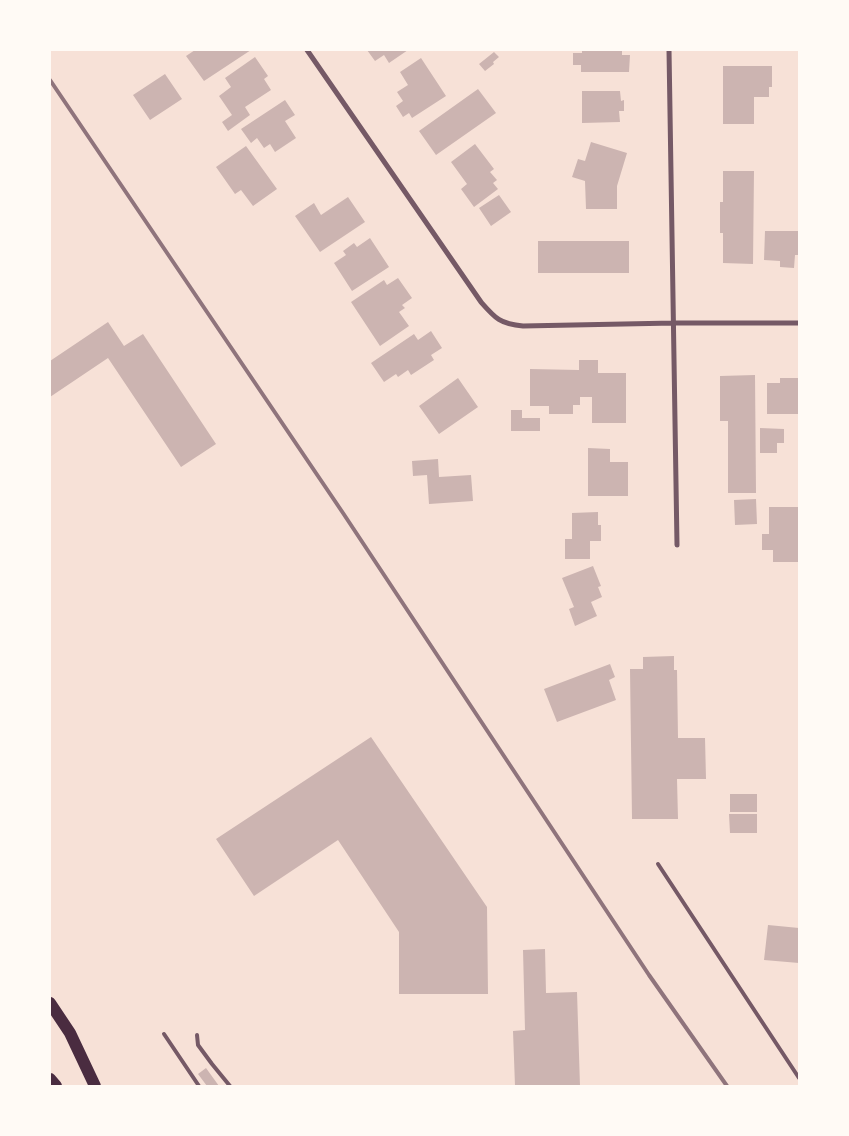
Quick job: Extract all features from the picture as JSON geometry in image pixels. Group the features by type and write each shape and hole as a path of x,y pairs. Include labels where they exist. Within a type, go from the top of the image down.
{"main road":[{"path":"50,1003 70,1034 95,1086"},
{"path":"50,1079 56,1086"}],"street":[{"path":"307,50 480,302 496,318 511,325 523,326 799,323"},
{"path":"669,50 677,545"}],"lane":[{"path":"658,864 799,1078"},
{"path":"164,1034 199,1086"},
{"path":"197,1035 198,1045 230,1086"}],"building":[{"path":"195,50 251,50 204,81 186,56"},
{"path":"367,50 408,50 389,63 384,55 375,61"},
{"path":"582,50 622,50 622,55 630,55 629,72 581,72 581,65 573,65 573,53 582,53"},
{"path":"494,52 499,57 485,71 479,64"},
{"path":"255,57 268,76 264,79 271,90 245,107 250,115 228,131 222,122 232,115 219,96 231,87 225,78"},
{"path":"421,58 446,96 412,118 409,113 403,117 396,106 403,101 397,92 408,85 400,72"},
{"path":"723,66 772,66 772,87 769,87 769,97 754,97 754,124 723,124"},
{"path":"165,74 182,99 150,120 133,95"},
{"path":"478,89 496,113 436,155 419,131"},
{"path":"582,91 620,91 621,101 624,100 624,111 619,111 620,122 582,123"},
{"path":"285,100 295,115 285,121 296,138 275,152 270,144 264,148 257,138 251,143 241,129"},
{"path":"591,142 627,153 617,186 617,209 586,209 585,181 572,177 578,159 585,161"},
{"path":"475,144 494,169 490,172 497,180 493,183 498,189 474,207 461,189 467,184 451,162"},
{"path":"246,146 277,189 253,206 241,190 235,194 216,167"},
{"path":"723,171 754,171 753,264 723,263 723,233 720,233 720,202 723,202"},
{"path":"499,195 511,212 491,226 479,208"},
{"path":"348,197 365,222 320,252 295,216 314,203 321,215"},
{"path":"765,231 799,231 799,255 795,255 794,268 780,267 780,261 764,260"},
{"path":"370,238 389,267 352,291 334,263 346,255 343,251 354,243 357,247"},
{"path":"538,241 629,241 629,273 538,273"},
{"path":"398,278 412,298 402,305 405,308 399,312 409,326 380,346 351,302 384,280 387,285"},
{"path":"108,322 124,346 143,334 216,444 181,467 108,358 50,397 50,361"},
{"path":"431,331 442,348 431,355 434,360 411,375 408,370 398,377 396,374 384,382 371,363 414,334 418,340"},
{"path":"579,360 598,360 598,373 626,373 626,423 592,423 592,397 580,397 580,405 573,405 573,414 549,414 549,406 530,406 530,369 579,370"},
{"path":"755,375 756,493 728,493 728,421 720,421 720,376"},
{"path":"458,378 478,407 439,434 419,406"},
{"path":"780,378 799,378 799,414 767,414 767,383 780,383"},
{"path":"511,410 522,410 522,418 540,418 540,431 511,431"},
{"path":"760,428 784,429 784,443 777,443 777,453 760,453"},
{"path":"588,448 610,449 610,462 628,462 628,496 588,496"},
{"path":"438,459 439,477 471,475 473,501 429,504 427,475 413,476 412,461"},
{"path":"756,499 757,524 735,525 734,500"},
{"path":"769,507 799,507 799,562 773,562 773,550 762,550 762,534 769,534"},
{"path":"598,512 598,525 601,525 601,541 590,541 590,559 565,559 565,539 572,539 572,513"},
{"path":"593,566 601,586 598,587 602,597 591,602 597,616 575,626 569,609 574,607 562,578"},
{"path":"674,656 674,670 677,670 678,738 705,738 706,779 677,779 678,819 632,819 630,669 643,669 643,657"},
{"path":"610,664 615,677 609,680 616,700 557,722 544,689"},
{"path":"371,737 487,907 488,994 399,994 399,932 338,840 254,896 216,839"},
{"path":"730,794 757,794 757,812 730,812"},
{"path":"729,814 757,814 757,833 730,833"},
{"path":"768,925 799,928 799,963 764,960"},
{"path":"545,949 546,993 577,992 580,1086 515,1086 513,1031 525,1030 523,950"},
{"path":"206,1068 219,1086 207,1086 198,1074"}],"railway":[{"path":"50,80 343,513 649,975 727,1086"}]}
